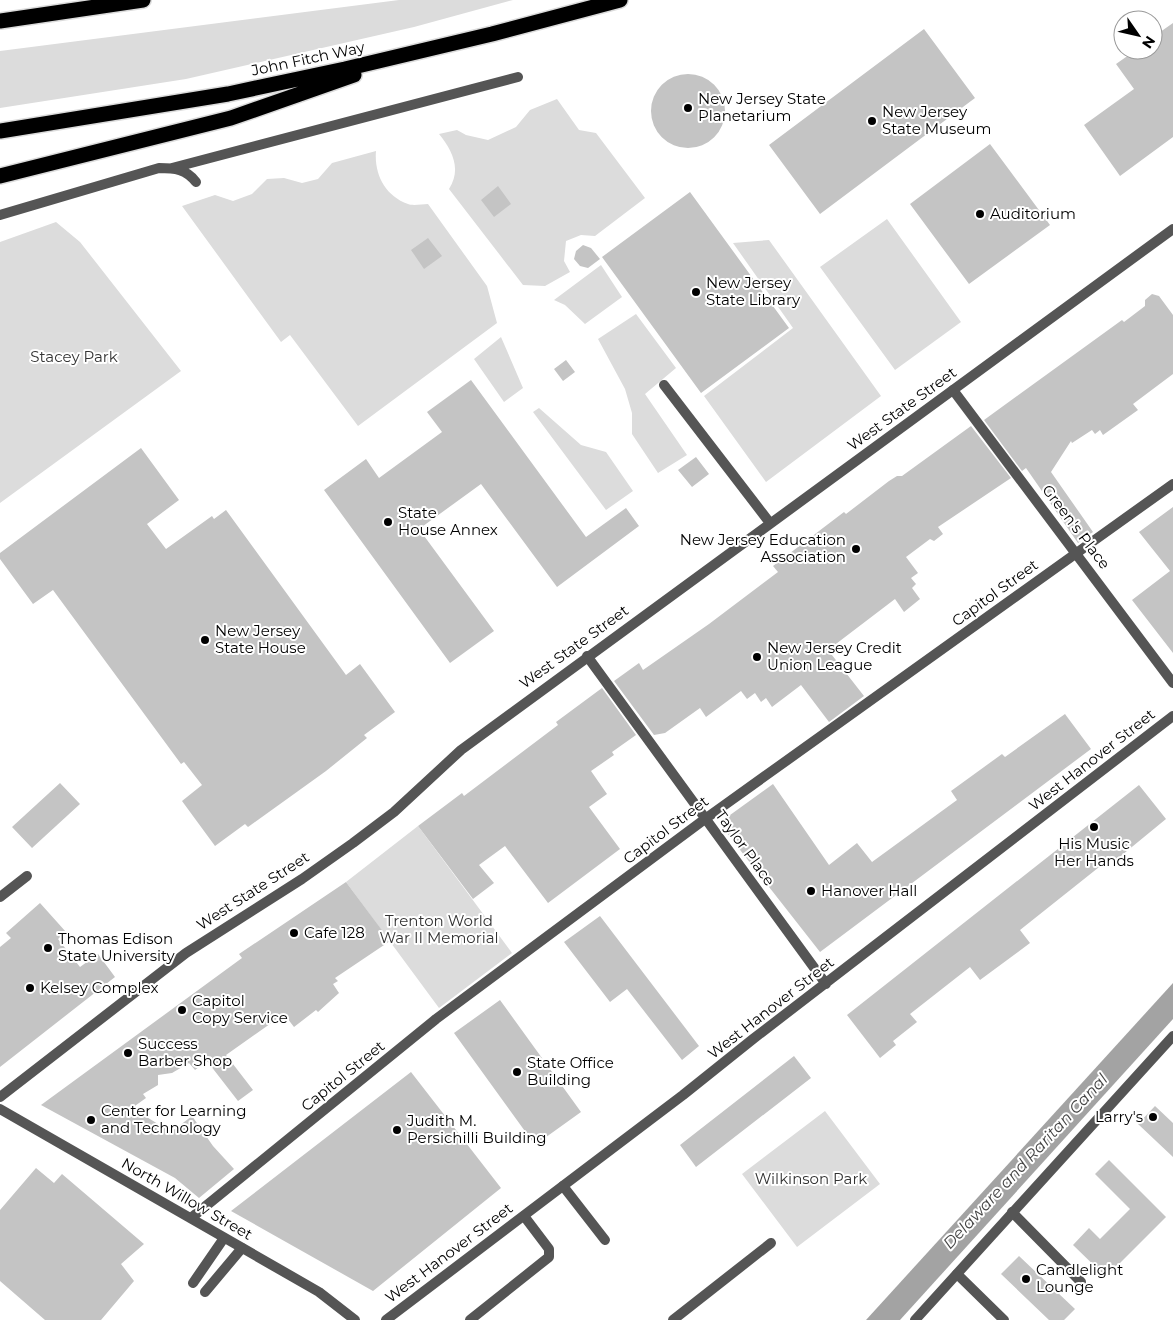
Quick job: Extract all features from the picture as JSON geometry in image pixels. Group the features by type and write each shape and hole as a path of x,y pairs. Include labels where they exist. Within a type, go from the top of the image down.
{"highway":[{"path":"0,21 143,0"},
{"name":"John Fitch Way","path":"0,131 228,94 433,48 620,0"},
{"path":"0,28 93,7"},
{"path":"0,176 230,118 433,48"}],"street":[{"path":"0,215 159,168 172,168 518,77"},
{"path":"172,168 190,174 196,182"},
{"name":"West State Street","path":"0,1097 186,953 353,843 394,812 461,750 1173,229"},
{"path":"664,385 770,523"},
{"name":"Green's Place","path":"953,390 1173,683"},
{"name":"Capitol Street","path":"191,1218 436,1019 705,819 1173,484"},
{"name":"Taylor Place","path":"587,656 826,984"},
{"name":"West Hanover Street","path":"386,1320 524,1216 1173,716"},
{"path":"0,897 26,876"},
{"path":"916,1320 1173,1036"},
{"name":"North Willow Street","path":"0,1109 319,1292 355,1320"},
{"path":"563,1186 605,1240"},
{"path":"1012,1212 1081,1282"},
{"path":"470,1320 548,1257 550,1248 524,1216"},
{"path":"194,1283 224,1238"},
{"path":"673,1320 771,1243"},
{"path":"205,1292 242,1248"},
{"path":"957,1274 1004,1320"}],"green space":[{"path":"399,0 513,0 414,27 186,79 0,108 0,51"},
{"path":"557,99 579,130 596,133 645,198 595,236 581,235 566,241 564,261 570,272 545,286 523,285 449,189 455,174 454,160 439,134 457,130 466,135 488,140 516,127 530,110"},
{"path":"376,151 379,176 387,190 393,196 408,204 428,204 487,286 497,323 358,426 290,335 281,342 182,206 215,195 233,201 252,194 267,179 284,178 302,183 318,179 332,163"},
{"path":"887,219 961,322 895,370 820,267"},
{"name":"Stacey Park","path":"56,222 80,242 181,371 0,503 0,242"},
{"path":"769,240 881,396 766,482 704,396 793,328 733,243"},
{"path":"601,265 622,297 585,324 565,305 554,300"},
{"path":"636,314 676,368 645,394 687,455 658,473 632,434 632,413 625,389 598,339"},
{"path":"501,337 523,388 504,402 474,359"},
{"path":"539,408 581,445 606,452 633,491 606,510 533,412"},
{"name":"Trenton World War II Memorial","path":"418,826 512,953 439,1008 346,882"},
{"name":"Wilkinson Park","path":"825,1111 880,1184 797,1247 742,1174"}],"water":[{"name":"Delaware and Raritan Canal","path":"1173,983 1173,1019 900,1320 866,1320"}],"building":[{"path":"1173,23 1173,137 1120,176 1084,125 1134,89 1116,64 1122,60 1163,60 1163,30"},
{"name":"New Jersey State Museum","path":"924,29 975,98 820,214 769,145"},
{"name":"New Jersey State Planetarium","path":"695,74 715,84 723,97 725,111 723,125 715,138 702,146 681,148 661,138 653,125 651,104 661,84 674,76"},
{"name":"Auditorium","path":"990,144 1050,225 969,284 910,204"},
{"path":"498,186 511,204 494,217 481,200"},
{"name":"New Jersey State Library","path":"690,192 789,328 701,393 602,257"},
{"path":"428,238 442,256 424,269 411,250"},
{"path":"583,245 591,248 600,259 588,268 580,266 574,259 576,251"},
{"path":"1152,294 1159,296 1173,315 1173,374 1133,404 1138,410 1103,435 1100,430 1095,434 1092,430 1072,443 1071,441 1051,472 1093,532 1078,543 1026,468 1022,471 984,420 1122,320 1124,322 1145,306 1145,300"},
{"path":"566,360 575,372 563,381 554,369"},
{"name":"State House Annex","path":"471,380 586,537 626,508 639,526 557,587 481,484 419,529 494,631 450,663 324,490 366,459 379,478 442,432 427,412"},
{"path":"971,426 1011,478 938,527 943,534 934,541 930,539 906,557 918,573 911,578 916,584 912,588 920,599 904,612 895,599 828,650 864,696 829,722 801,685 772,707 766,698 761,702 755,693 747,699 741,691 706,717 700,708 665,733 654,735 614,681 639,663 643,670 709,624 778,572 773,566 844,512 846,514 889,481 897,476 902,476"},
{"name":"New Jersey State House","path":"141,448 179,500 147,524 166,549 212,516 214,519 226,510 346,675 360,664 395,712 364,735 367,738 326,771 248,827 245,824 215,846 182,801 202,785 184,762 181,764 53,590 33,604 0,559 0,553"},
{"path":"696,457 709,474 692,487 678,470"},
{"path":"1173,507 1173,653 1132,600 1170,571 1139,532"},
{"path":"602,688 636,735 612,752 614,755 591,771 607,794 589,807 620,849 548,903 505,846 479,865 494,883 473,899 418,826 462,793 464,796 558,725 556,722"},
{"path":"1065,714 1091,749 820,952 719,823 773,784 829,865 857,843 872,862 957,800 951,791 1002,754 1005,757"},
{"path":"60,783 80,804 32,848 12,827"},
{"path":"1139,785 1166,819 1116,860 1113,856 1020,930 1030,943 980,980 970,967 910,1014 917,1022 893,1041 896,1045 880,1058 847,1015"},
{"path":"346,882 390,941 335,978 338,981 333,984 339,993 318,1012 316,1010 294,1027 284,1014 226,1055 253,1090 238,1101 207,1061 195,1070 189,1063 172,1073 158,1075 158,1085 143,1094 146,1098 132,1108 171,1132 192,1116 213,1146 234,1169 199,1198 175,1178 41,1105 242,958 239,954"},
{"name":"Thomas Edison State University","path":"40,903 66,932 58,939 80,967 98,954 115,977 0,1067 0,947 11,938 6,933"},
{"path":"600,916 699,1046 682,1060 627,989 610,1002 564,942"},
{"name":"State Office Building","path":"500,1000 581,1112 535,1145 454,1033"},
{"path":"794,1056 811,1078 696,1167 680,1145"},
{"name":"Judith M. Persichilli Building","path":"411,1072 501,1188 373,1291 231,1211"},
{"path":"1155,1106 1173,1123 1173,1157 1138,1124"},
{"path":"1109,1160 1166,1217 1106,1277 1073,1245 1089,1228 1100,1239 1130,1209 1095,1174"},
{"path":"36,1168 54,1183 62,1174 144,1244 121,1264 134,1281 101,1320 45,1320 0,1281 0,1210"},
{"path":"1019,1256 1075,1309 1064,1320 1049,1320 1001,1274"}],"place":[{"name":"New Jersey State Planetarium","path":"688,108"},
{"name":"New Jersey State Museum","path":"872,121"},
{"name":"Auditorium","path":"980,214"},
{"name":"New Jersey State Library","path":"696,292"},
{"name":"State House Annex","path":"388,522"},
{"name":"New Jersey Education Association","path":"856,549"},
{"name":"New Jersey State House","path":"205,640"},
{"name":"New Jersey Credit Union League","path":"757,657"},
{"name":"His Music Her Hands","path":"1094,827"},
{"name":"Hanover Hall","path":"811,891"},
{"name":"Cafe 128","path":"294,933"},
{"name":"Thomas Edison State University","path":"48,948"},
{"name":"Kelsey Complex","path":"30,988"},
{"name":"Capitol Copy Service","path":"182,1010"},
{"name":"Success Barber Shop","path":"128,1053"},
{"name":"State Office Building","path":"517,1072"},
{"name":"Larry's","path":"1153,1117"},
{"name":"Center for Learning and Technology","path":"91,1120"},
{"name":"Judith M. Persichilli Building","path":"397,1130"},
{"name":"Candlelight Lounge","path":"1026,1279"}]}
